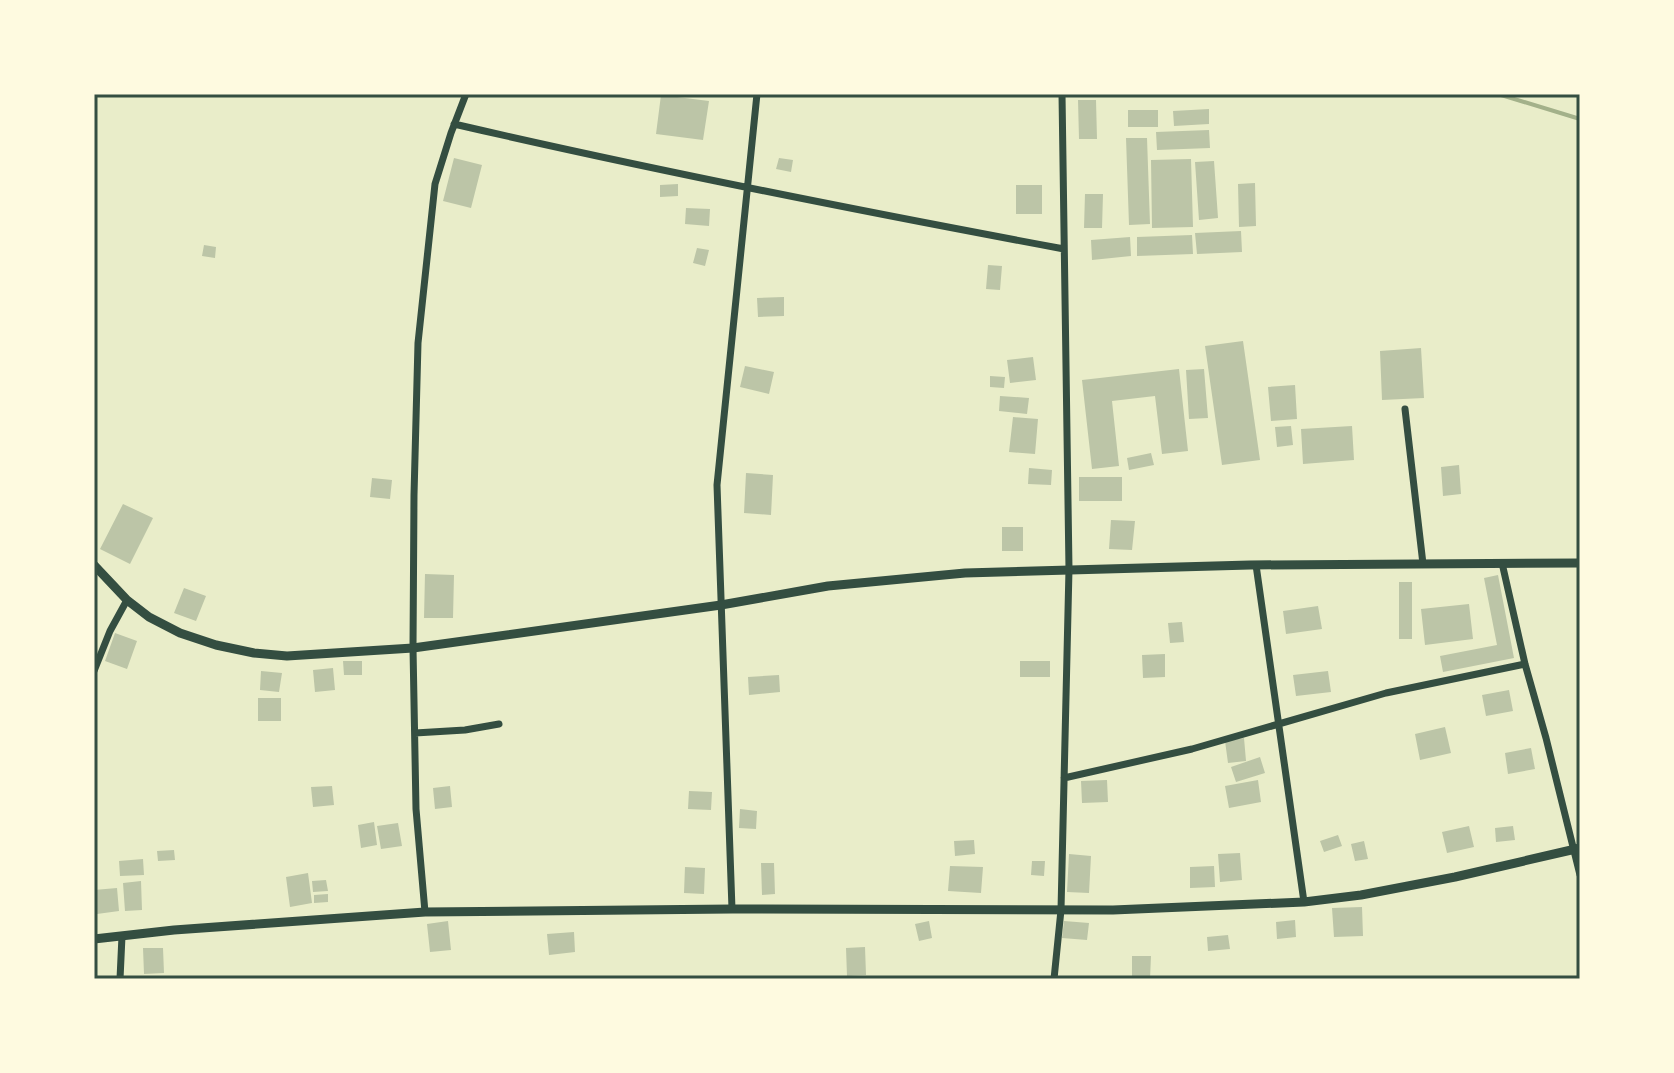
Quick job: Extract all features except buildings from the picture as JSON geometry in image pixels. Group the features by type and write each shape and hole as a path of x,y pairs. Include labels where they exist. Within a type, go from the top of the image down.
{"street":[{"path":"425,912 416,809 413,648 419,327 435,184 466,94"},
{"path":"732,909 717,485 757,94"},
{"path":"1054,979 1061,910 1069,569 1062,94"},
{"path":"454,124 606,159 1064,249"},
{"path":"1405,409 1423,564"},
{"path":"1502,563 1525,664 1577,849 1580,875"},
{"path":"94,565 127,600 149,617 180,633 216,645 287,656 413,648 721,605 828,586 965,573 1256,565 1580,563"},
{"path":"1256,565 1304,902"},
{"path":"94,671 127,600"},
{"path":"1064,778 1192,749 1386,693 1525,664"},
{"path":"415,733 499,724"},
{"path":"94,939 425,912 1113,910 1304,902 1455,877 1577,849"},
{"path":"120,979 122,936"}],"waterway":[{"path":"1498,94 1580,119"}]}
